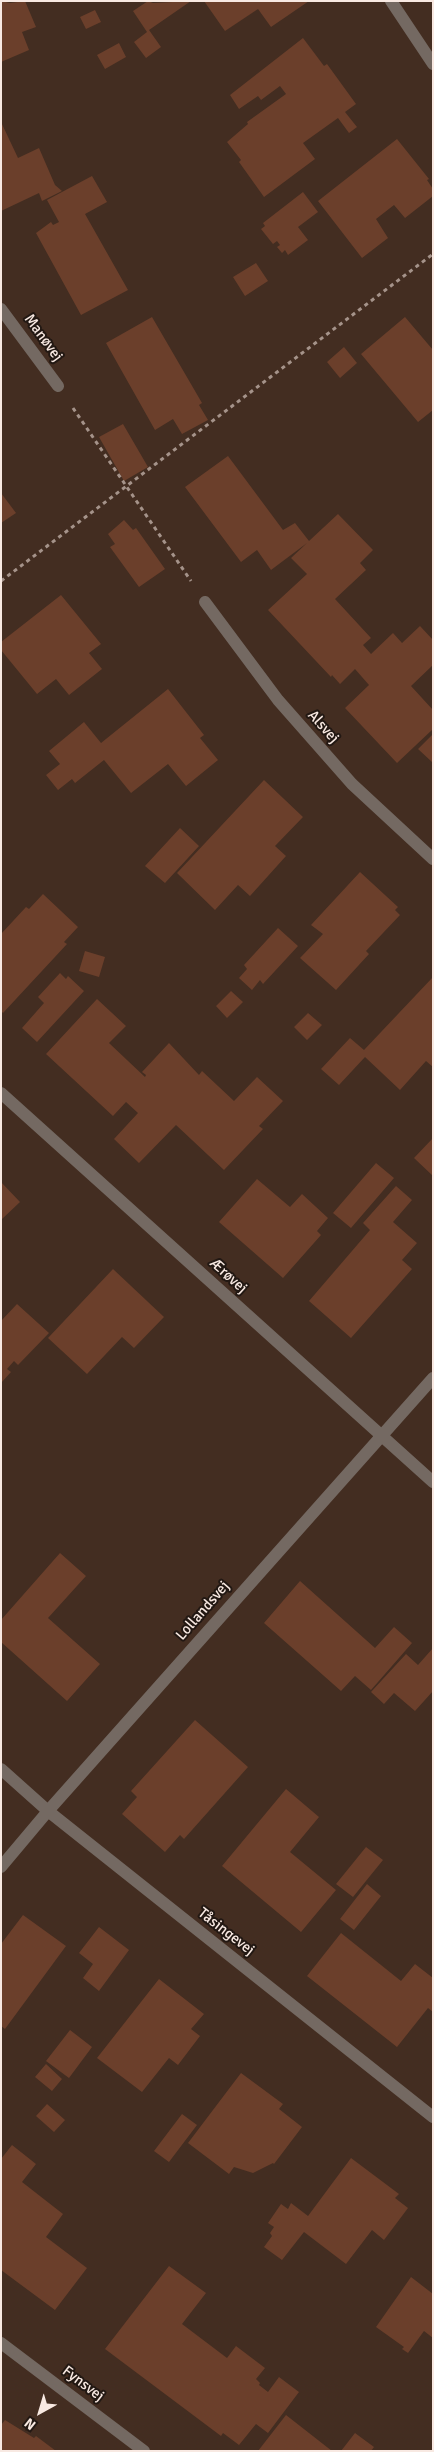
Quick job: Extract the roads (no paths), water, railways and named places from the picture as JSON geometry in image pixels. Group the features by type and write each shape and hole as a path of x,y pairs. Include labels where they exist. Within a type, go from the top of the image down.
{"street":[{"path":"391,1 433,64"},
{"name":"Manøvej","path":"1,309 58,386"},
{"name":"Alsvej","path":"205,602 278,700 352,784 433,859"},
{"name":"Ærøvej","path":"1,1093 433,1482"},
{"name":"Lollandsvej","path":"1,1868 48,1811 433,1378"},
{"name":"Tåsingevej","path":"1,1769 48,1811 433,2117"},
{"name":"Fynsvej","path":"1,2342 144,2451"}]}
